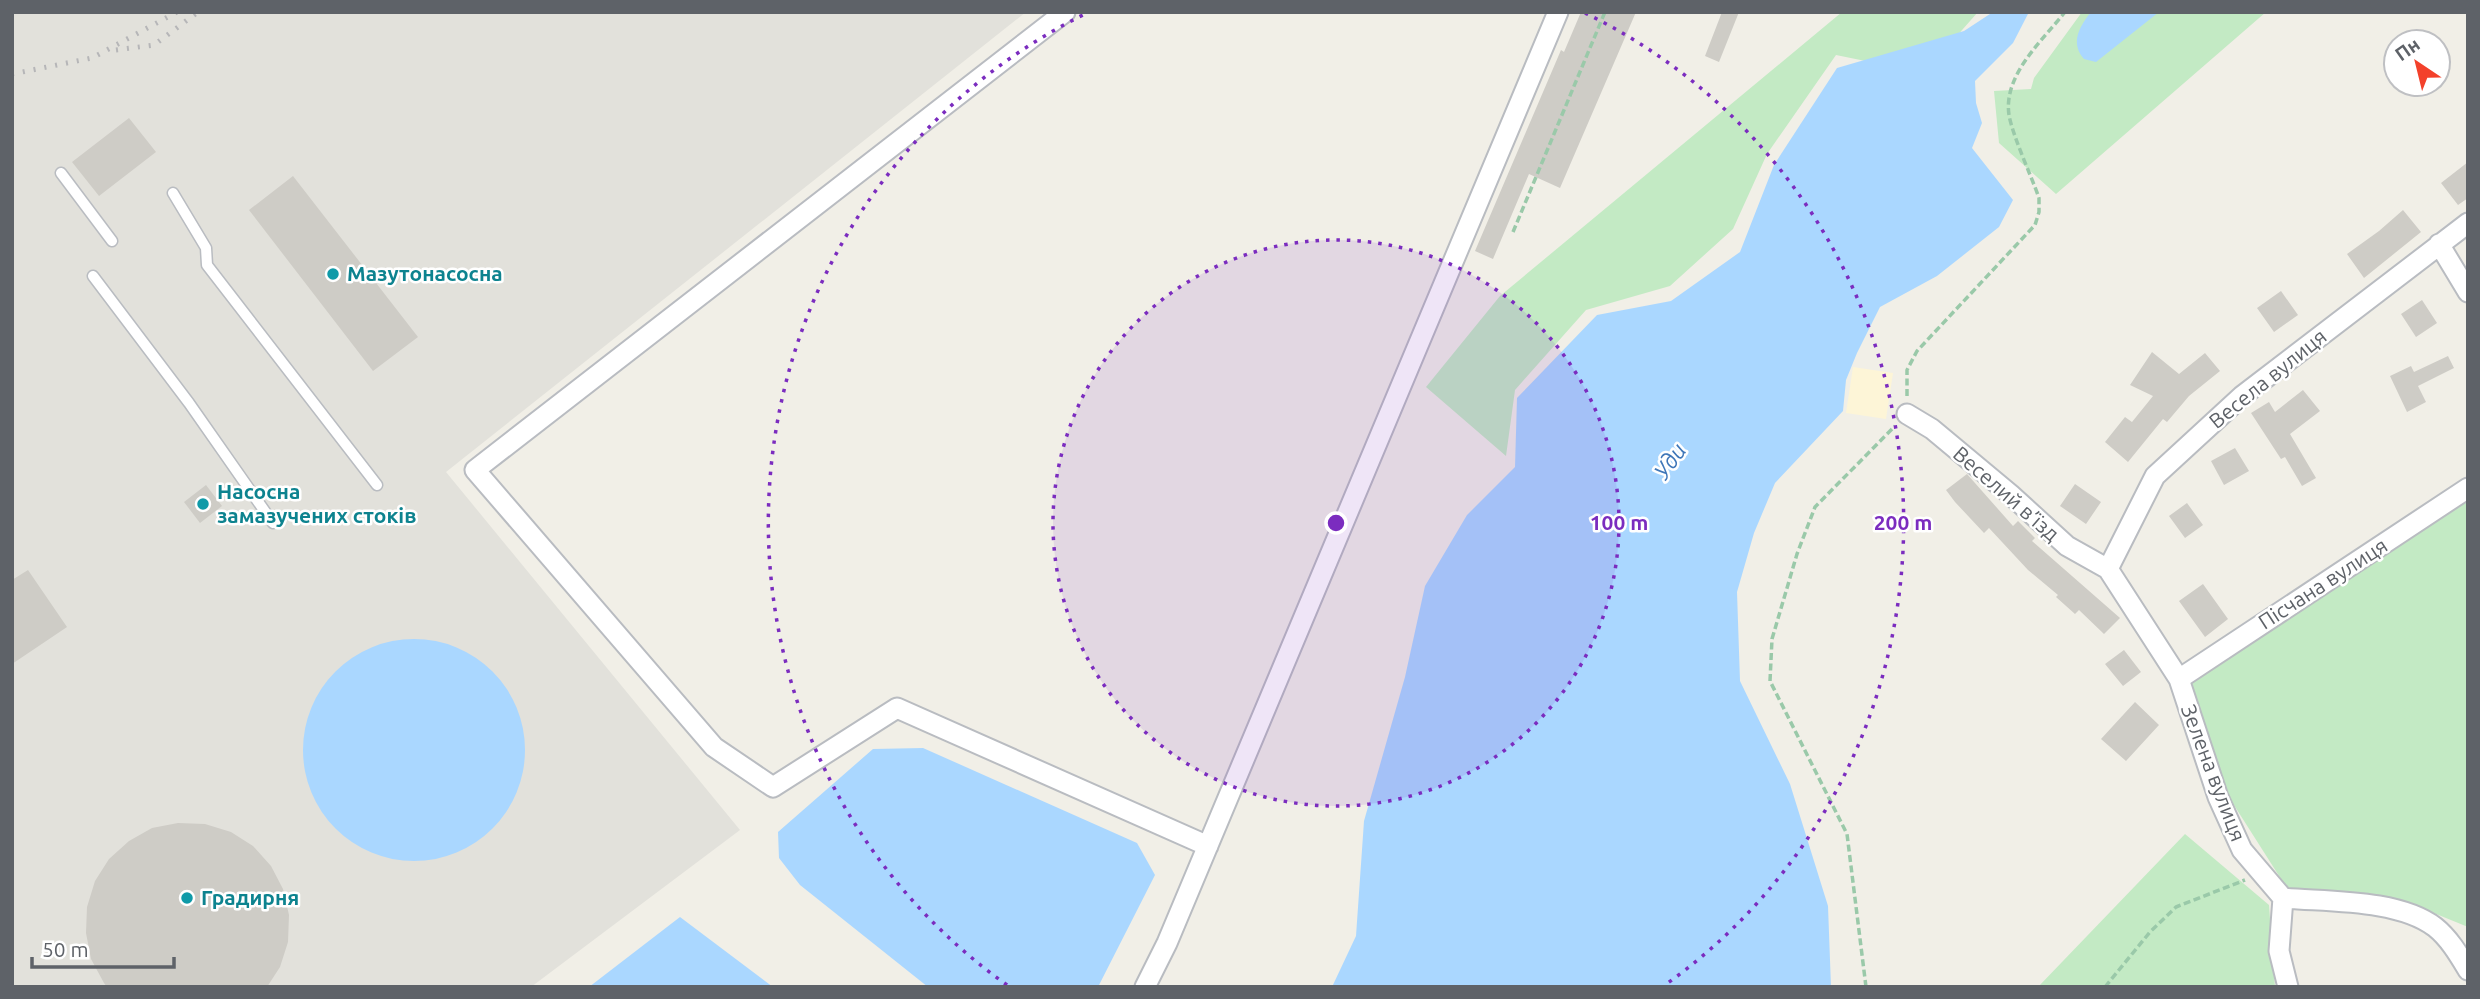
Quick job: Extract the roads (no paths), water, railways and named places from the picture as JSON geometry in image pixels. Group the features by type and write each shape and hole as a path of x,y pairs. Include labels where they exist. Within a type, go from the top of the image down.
{"street":[{"path":"1065,12 475,470 714,747 773,787 897,708 1208,846"},
{"path":"1145,987 1167,943 1558,12"},
{"name":"Весела вулиця","path":"2108,569 2155,476 2242,396 2468,223"},
{"path":"2439,244 2468,292"},
{"name":"Веселий в’їзд","path":"1907,414 1931,429 2010,494 2067,546 2108,569"},
{"name":"Пісчана вулиця","path":"2179,679 2468,488"},
{"name":"Зелена вулиця","path":"2108,569 2179,679 2218,797 2242,850 2283,898"},
{"path":"2288,987 2279,951 2283,898 2384,907 2409,914 2435,927 2455,948 2468,970"}],"lane":[{"path":"61,173 112,242"},
{"path":"173,193 206,248 207,264 377,485"},
{"path":"93,275 189,403 273,523"}],"water":[{"name":"Уди","path":"1993,12 2029,12 2013,43 1975,81 1976,103 1982,123 1972,148 2013,200 1999,227 1937,276 1880,307 1846,380 1843,411 1775,483 1754,533 1737,592 1740,681 1790,784 1828,906 1831,987 1332,987 1356,936 1364,821 1405,677 1425,586 1467,515 1515,467 1517,398 1597,315 1671,301 1740,252 1774,165 1837,68 1964,31"},
{"path":"2091,12 2159,12 2096,62 2084,59 2077,41 2080,29"},
{"path":"414,639 446,644 466,652 492,672 512,698 520,718 525,750 520,782 512,802 492,828 466,848 446,856 414,861 382,856 362,848 336,828 316,802 308,782 303,750 308,718 316,698 336,672 362,652 382,644"},
{"path":"923,748 1137,843 1155,875 1098,987 928,987 800,885 779,858 778,832 873,749"},
{"path":"680,917 773,987 589,987"}],"railway":[{"path":"12,74 92,58 177,12"},
{"path":"116,50 154,45 198,12"}],"place":[{"name":"Мазутонасосна","path":"333,274"},
{"name":"Насосна замазучених стоків","path":"203,504"},
{"name":"Градирня","path":"187,898"}]}
